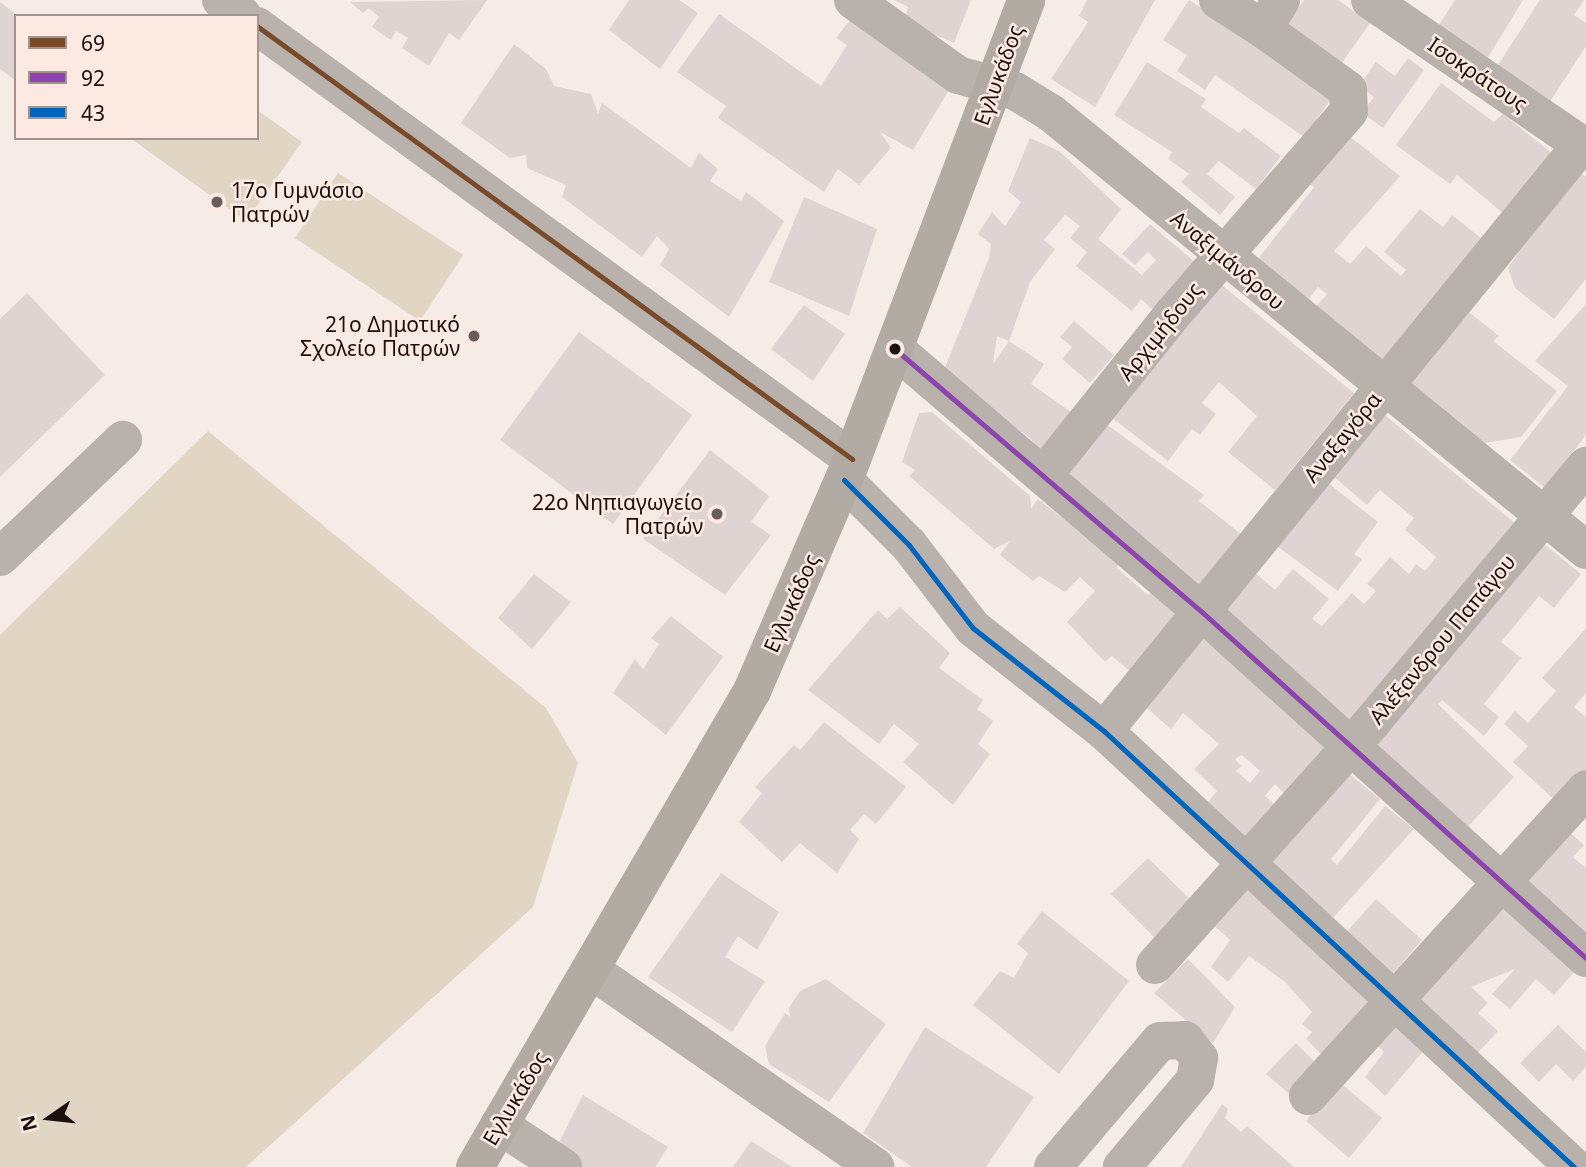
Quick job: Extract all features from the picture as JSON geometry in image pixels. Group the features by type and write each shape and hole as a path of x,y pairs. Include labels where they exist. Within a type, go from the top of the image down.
{"main road":[{"name":"Εγλυκάδος","path":"475,1167 752,691 848,470 1026,0"}],"street":[{"path":"221,0 240,14"},
{"name":"Αναξιμάνδρου","path":"853,0 948,69 1042,106 1382,387 1586,550"},
{"path":"1218,0 1272,14"},
{"name":"Ισοκράτους","path":"1370,0 1584,147"},
{"name":"Αρχιμήδους","path":"1043,476 1223,256 1349,111 1348,90 1272,14"},
{"path":"259,28 848,470 973,628 1104,731 1574,1167"},
{"name":"Αναξαγόρα","path":"1104,731 1382,387 1584,147"},
{"path":"895,349 1202,612 1586,958"},
{"path":"0,557 123,440"},
{"name":"Αλέξανδρου Παπάγου","path":"1155,965 1352,745 1586,466"},
{"path":"1308,1096 1500,880 1586,789"},
{"path":"591,970 876,1167"},
{"path":"1053,1167 1160,1041 1185,1040 1199,1058 1195,1080 1122,1167"},
{"path":"499,1125 563,1167"}],"shaded area":[{"path":"259,111 302,142 246,221 133,140 259,140"},
{"path":"338,173 463,255 420,321 295,238"},
{"path":"208,431 546,708 578,763 533,907 246,1167 0,1167 0,635"}],"building":[{"path":"487,0 459,40 449,33 429,66 402,48 408,38 396,31 391,40 372,27 379,17 369,8 363,13 350,2"},
{"path":"629,0 679,0 698,13 660,69 609,30"},
{"path":"894,0 971,0 954,43 904,21 908,7"},
{"path":"1087,0 1155,0 1095,107 1051,79 1088,22 1079,16"},
{"path":"1189,0 1335,93 1304,137 1215,75 1205,90 1177,71 1187,55 1163,40"},
{"path":"1304,0 1338,0 1370,23 1336,71 1281,33"},
{"path":"1455,0 1523,0 1487,59 1437,28"},
{"path":"1540,0 1584,0 1574,15 1586,23 1586,46 1549,103 1496,68"},
{"path":"0,2 16,14 14,14 14,80 0,69"},
{"path":"719,14 821,86 847,45 836,38 850,20 949,90 913,150 880,132 891,148 859,185 838,169 824,192 718,118 726,106 677,72"},
{"path":"514,44 546,69 554,86 591,94 598,114 602,103 691,168 699,153 718,169 710,181 741,201 746,192 784,221 729,317 660,265 669,249 657,236 642,257 562,197 566,185 527,168 526,155 510,158 461,123"},
{"path":"1408,58 1424,70 1383,128 1362,113 1374,97 1359,86 1376,62 1395,76"},
{"path":"1147,62 1206,99 1201,107 1239,133 1244,128 1281,156 1256,189 1219,161 1207,174 1235,197 1220,215 1181,182 1189,174 1168,159 1172,152 1114,115"},
{"path":"1441,83 1494,122 1503,114 1553,154 1504,214 1457,175 1450,184 1396,145"},
{"path":"1340,129 1400,176 1334,251 1350,264 1366,246 1401,276 1406,270 1384,252 1420,209 1443,227 1452,215 1482,239 1380,367 1313,310 1327,294 1318,287 1309,299 1258,259 1314,187 1301,178"},
{"path":"1030,138 1059,151 1121,209 1098,239 1142,275 1156,260 1148,252 1135,265 1122,254 1150,224 1196,263 1152,309 1141,299 1132,311 1076,266 1087,252 1070,238 1080,226 1065,215 1044,240 1055,249 1030,282 1009,341 1044,364 1031,384 1071,412 1043,453 1029,437 942,375 989,258 991,244 978,234 992,212 1005,226 1021,202 1008,191","holes":["997,336 1009,341 993,364"]},
{"path":"1575,169 1586,177 1586,279 1554,319 1515,288 1508,268"},
{"path":"804,197 877,229 849,316 769,282"},
{"path":"1218,282 1354,393 1275,490 1228,452 1257,416 1219,382 1202,403 1216,414 1200,435 1192,429 1168,461 1111,417"},
{"path":"27,293 105,375 0,477 0,319"},
{"path":"1586,304 1586,435 1545,488 1510,460 1568,386 1535,361"},
{"path":"804,305 845,334 813,381 771,349"},
{"path":"1464,308 1499,336 1493,341 1557,391 1521,437 1485,443 1405,380"},
{"path":"1074,321 1114,355 1090,383 1062,359 1072,347 1060,337"},
{"path":"579,332 692,415 613,524 500,440"},
{"path":"1379,410 1517,525 1353,722 1219,611 1253,571 1275,590 1293,569 1329,599 1312,619 1322,626 1352,593 1364,604 1376,591 1367,584 1390,557 1409,574 1416,564 1425,571 1436,557 1405,530 1414,518 1380,490 1367,505 1327,471"},
{"path":"932,412 1030,496 1031,509 1038,499 1119,561 1117,568 1148,595 1152,590 1184,616 1135,676 1112,656 1105,662 1067,622 1095,591 1080,577 1065,592 1039,576 1033,581 1000,555 1010,541 994,549 909,476 915,470 902,462 919,413"},
{"path":"1102,421 1204,495 1199,501 1241,534 1196,593 1062,475"},
{"path":"710,450 769,496 751,522 771,535 725,595 643,539"},
{"path":"1323,479 1378,522 1354,554 1362,559 1338,591 1274,544"},
{"path":"1543,543 1581,574 1554,608 1539,596 1501,642 1521,658 1484,704 1499,717 1484,736 1442,700 1438,704 1514,777 1465,830 1368,740"},
{"path":"534,574 571,602 532,649 498,618"},
{"path":"900,607 950,653 939,668 983,700 977,709 993,721 978,744 990,754 953,805 903,762 919,744 894,724 879,744 808,690 878,610 887,619"},
{"path":"671,616 723,657 666,735 613,693 635,659 643,669 659,644 651,638"},
{"path":"1586,628 1586,693 1574,707 1586,717 1586,773 1558,803 1513,762 1528,746 1504,724 1515,711 1528,723 1556,691 1542,678"},
{"path":"1201,637 1326,745 1284,793 1275,784 1265,796 1277,807 1243,845 1203,809 1217,791 1194,769 1219,744 1183,713 1171,729 1142,704","holes":["1242,755 1260,771 1250,783 1236,771 1241,766 1235,759"]},
{"path":"824,722 906,787 876,824 864,814 850,830 859,839 837,873 800,843 782,862 739,822 762,793 755,787 794,745 800,750"},
{"path":"1342,768 1380,799 1331,859 1337,865 1385,806 1414,829 1331,920 1266,860"},
{"path":"1565,828 1584,845 1573,857 1586,868 1586,938 1519,880"},
{"path":"1148,858 1194,903 1157,940 1111,894"},
{"path":"721,873 779,912 757,950 738,936 725,957 765,981 732,1032 648,977"},
{"path":"1247,886 1375,1005 1326,1059 1306,1039 1312,1032 1302,1024 1312,1012 1285,982 1249,956 1228,982 1211,967 1230,940 1212,924"},
{"path":"1376,899 1422,940 1389,978 1342,937"},
{"path":"1501,904 1575,971 1554,995 1536,979 1510,1009 1492,994 1515,969 1471,987 1488,1003 1478,1013 1498,1031 1474,1057 1412,999"},
{"path":"1042,911 1129,981 1059,1074 973,1005 1000,971 1014,978 1028,953 1017,944"},
{"path":"1188,959 1235,1007 1213,1043 1154,993"},
{"path":"826,979 886,1024 829,1102 769,1064 765,1046 785,1013 790,1017 789,1008 800,991"},
{"path":"1394,1018 1425,1049 1385,1096 1365,1077 1384,1052 1373,1041"},
{"path":"1558,1025 1586,1052 1586,1067 1573,1081 1556,1064 1539,1082 1520,1063"},
{"path":"925,1027 1034,1097 986,1167 912,1167 863,1133"},
{"path":"1296,1043 1319,1066 1292,1096 1266,1074"},
{"path":"1337,1080 1382,1118 1349,1158 1306,1121"},
{"path":"583,1095 668,1147 655,1167 580,1167 555,1150"},
{"path":"1222,1104 1228,1109 1225,1118 1241,1132 1247,1126 1294,1167 1181,1167"},
{"path":"751,1141 792,1167 733,1167"}],"transit line":[{"name":"69","path":"259,27 852,459"},
{"name":"92","path":"895,349 1202,612 1586,958"},
{"name":"43","path":"844,480 909,545 973,628 1104,731 1574,1167"}],"place":[{"name":"17ο Γυμνάσιο Πατρών","path":"217,202"},
{"name":"21ο Δημοτικό Σχολείο Πατρών","path":"474,336"},
{"name":"22ο Νηπιαγωγείο Πατρών","path":"717,514"}]}
